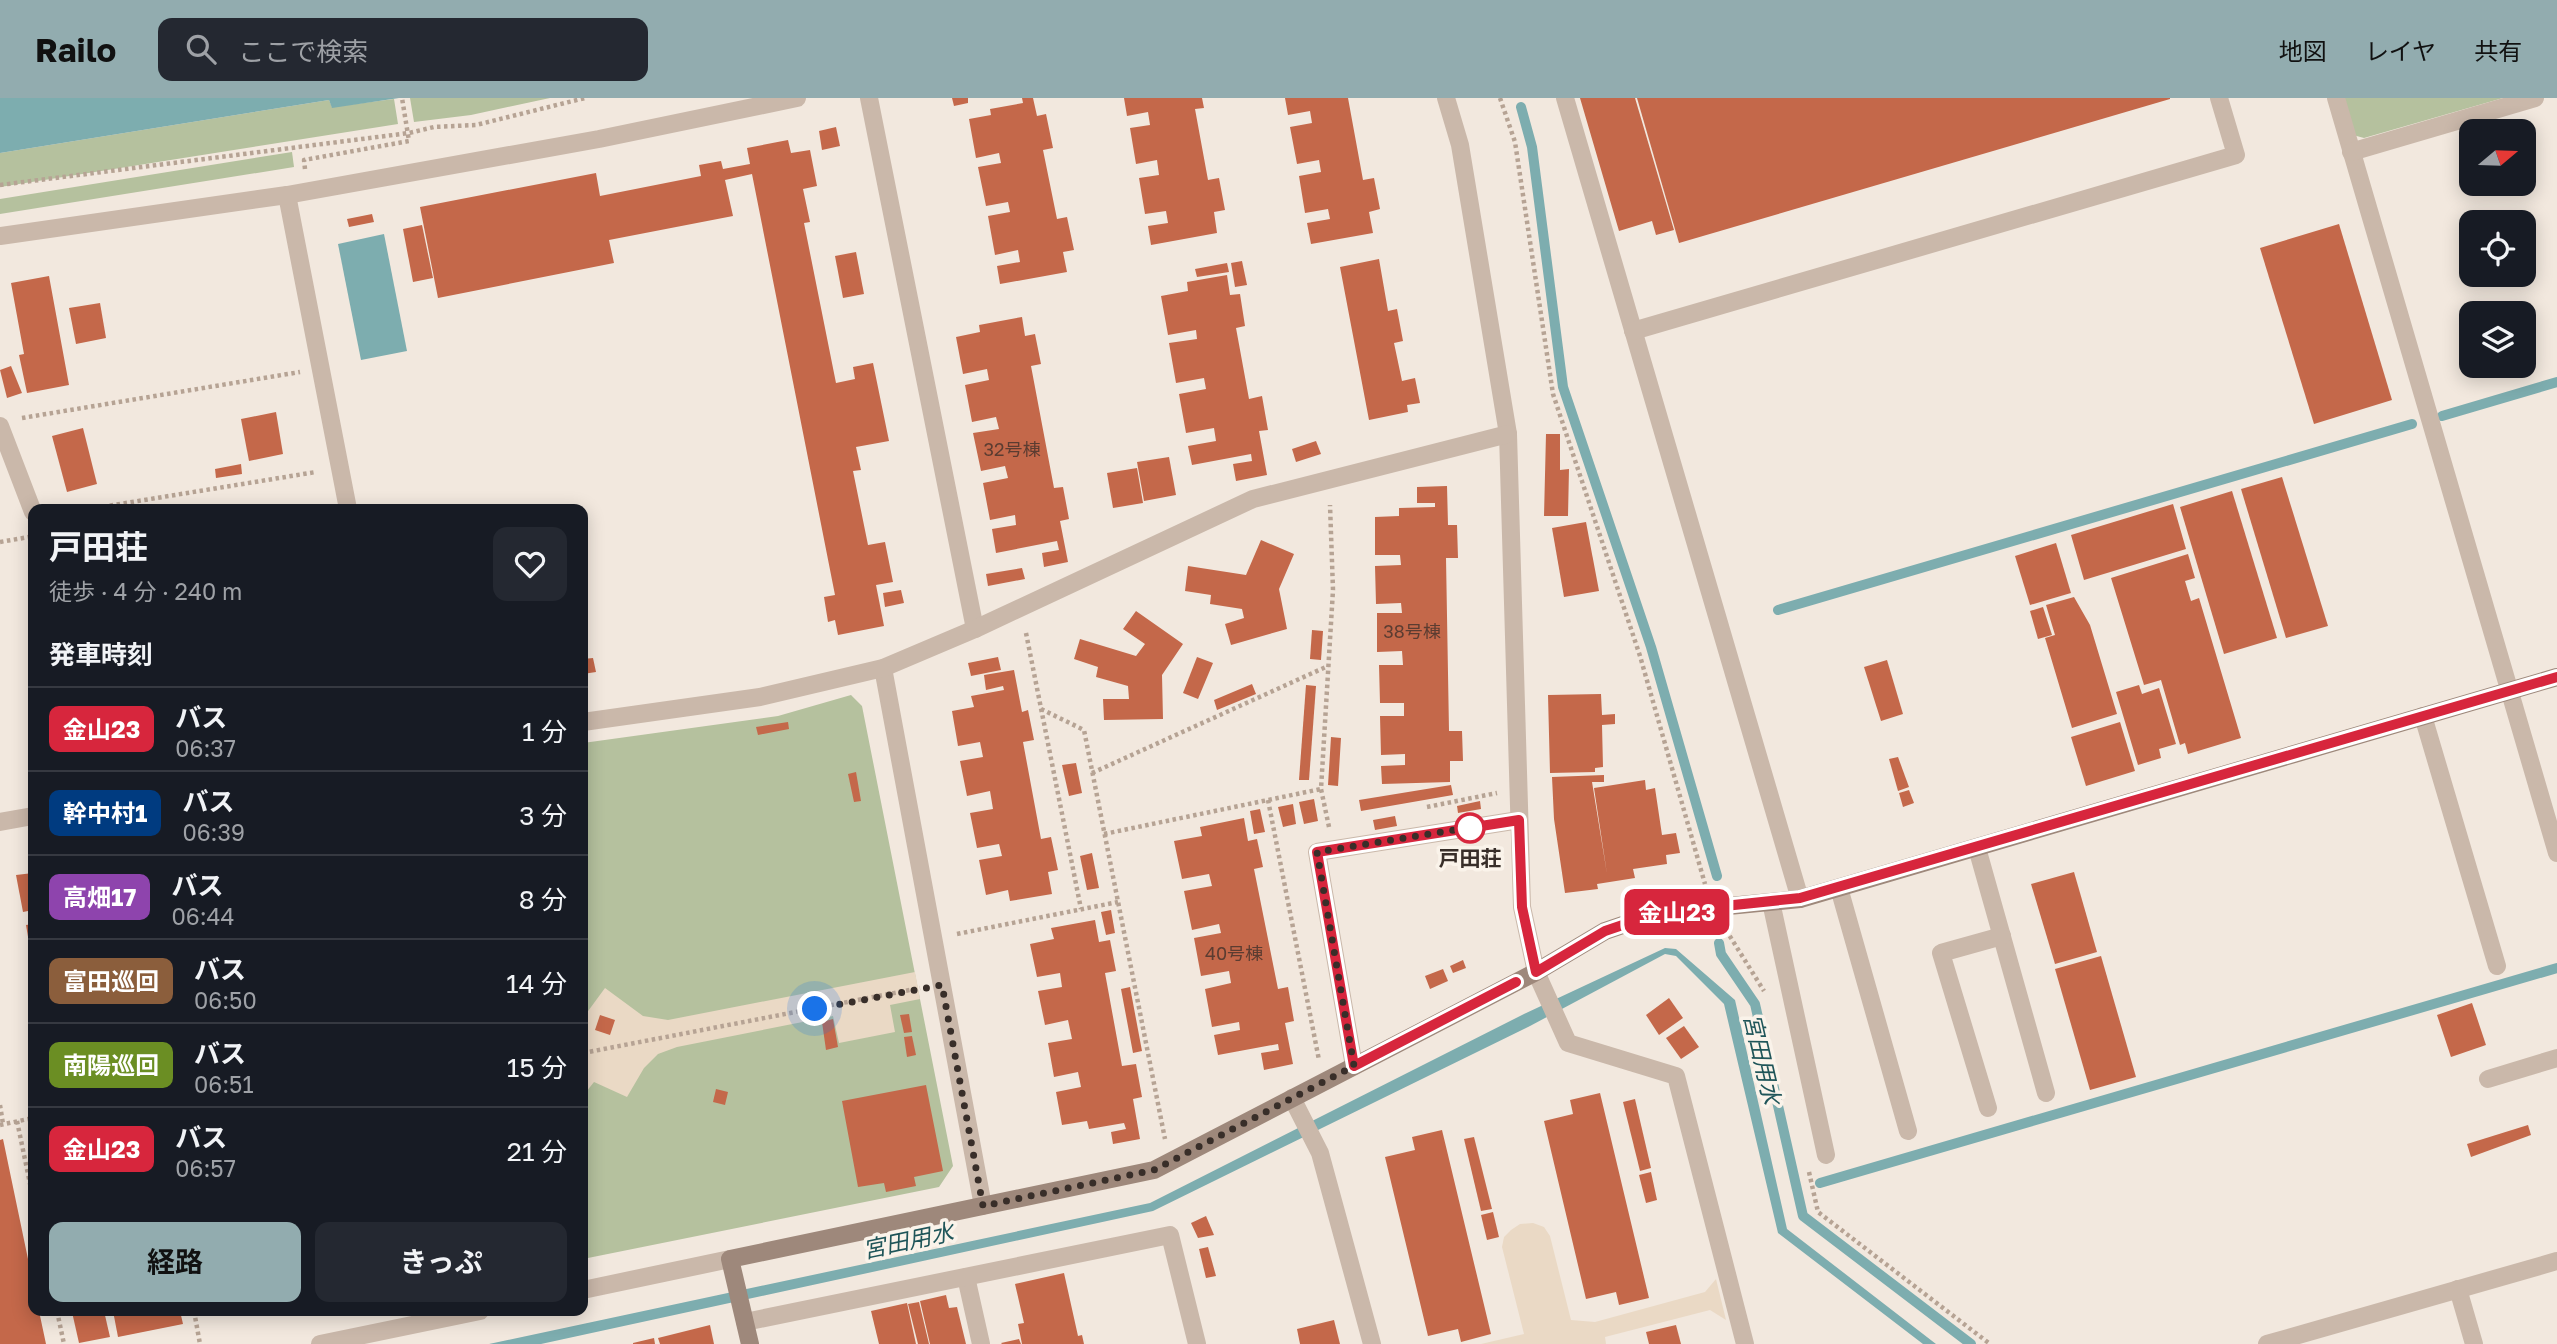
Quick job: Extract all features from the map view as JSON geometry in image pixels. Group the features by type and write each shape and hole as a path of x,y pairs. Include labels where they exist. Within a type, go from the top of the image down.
{"street":[{"path":"0,236 287,195 599,139 797,98"},
{"path":"869,98 975,629"},
{"path":"1446,98 1460,145 1508,434 1522,907 1536,972 1568,1043 1676,1076 1745,1344"},
{"path":"1565,98 1800,898"},
{"path":"1633,331 2236,155 2219,98"},
{"path":"2336,98 2557,853"},
{"path":"2351,152 2535,98"},
{"path":"287,195 347,504"},
{"path":"7,423 31,504"},
{"path":"588,721 760,697 883,668 975,629 1253,499 1508,434"},
{"path":"883,668 983,1206"},
{"path":"588,1289 1154,1170 1536,972 1605,931 1658,913 1713,910 1800,898 1839,888 2557,677"},
{"path":"2423,716 2497,966"},
{"path":"0,822 28,817"},
{"path":"1354,1066 1317,852 1519,820"},
{"path":"1977,848 2046,1093"},
{"path":"1839,888 1908,1131"},
{"path":"1771,902 1826,1155"},
{"path":"1988,1108 1941,953 2002,936"},
{"path":"2488,1079 2557,1058"},
{"path":"1292,1098 1320,1153 1372,1344"},
{"path":"743,1314 966,1278 1170,1235 1197,1344"},
{"path":"730,1259 750,1344"},
{"path":"2267,1344 2557,1261"},
{"path":"966,1278 982,1344"},
{"path":"2458,1289 2474,1344"},
{"path":"320,1344 456,1316"}],"path":[{"path":"307,191 304,160 410,141 402,98"},
{"path":"0,185 409,133 434,127 476,125 585,98"},
{"path":"1500,98 1515,142 1553,394 1640,656 1713,910 1769,1000"},
{"path":"7,423 320,369"},
{"path":"120,504 340,468"},
{"path":"1330,500 1333,590 1321,789 1328,827 1341,824"},
{"path":"0,542 28,537"},
{"path":"1026,633 1081,909"},
{"path":"1092,773 1328,666"},
{"path":"1041,709 1084,730 1165,1140"},
{"path":"1104,834 1321,789"},
{"path":"1419,808 1498,793"},
{"path":"1268,800 1319,1060"},
{"path":"949,936 1118,902"},
{"path":"588,1052 942,985"},
{"path":"0,1105 2,1124 28,1119"},
{"path":"17,1121 28,1174"},
{"path":"1806,1159 1818,1212 1990,1344"},
{"path":"58,1316 64,1344"},
{"path":"195,1316 200,1344"}],"green space":[{"path":"410,98 550,98 471,115 414,122"},
{"path":"2342,98 2503,98 2364,138 2353,135"},
{"path":"394,99 398,124 0,187 0,153 329,100 332,107"},
{"path":"292,152 294,167 0,214 0,199"},
{"path":"851,695 862,706 953,1166 939,1187 588,1258 588,742 778,716"}],"shaded area":[{"path":"915,972 920,999 890,1005 895,1032 839,1043 833,1016 677,1047 658,1054 644,1068 627,1097 594,1082 588,1090 588,1011 605,988 643,1016 668,1020"},
{"path":"1533,1223 1544,1227 1550,1236 1571,1320 1595,1322 1705,1292 1716,1279 1726,1320 1710,1310 1605,1337 1606,1344 1481,1344 1524,1334 1502,1247 1504,1237 1511,1230 1520,1224"}],"water":[{"path":"0,98 399,98 332,108 329,100 0,153"},
{"path":"384,234 407,351 361,360 338,244"},
{"path":"1665,948 1676,949 1735,1000 1787,1229 1936,1344 1923,1344 1778,1233 1724,1004 1676,956 1665,954 1530,1026 1153,1211 541,1344 489,1344 1150,1203 1524,1014"}],"building":[{"path":"952,98 968,98 968,103 954,106"},
{"path":"1022,98 1033,98 1037,116 1046,114 1053,148 1043,150 1057,219 1067,217 1074,250 1063,252 1067,272 1000,284 997,266 1020,262 1018,250 995,255 988,216 1010,212 1008,202 986,206 978,167 1001,163 999,153 976,158 969,119 991,115 990,109 1023,103"},
{"path":"1124,98 1202,98 1204,108 1195,109 1208,180 1219,178 1225,210 1214,212 1217,233 1151,245 1148,226 1168,223 1166,211 1145,214 1139,178 1159,175 1157,160 1136,164 1130,128 1150,125 1148,112 1127,116"},
{"path":"1285,98 1348,98 1363,180 1374,178 1380,209 1369,212 1373,233 1311,244 1307,223 1330,219 1328,209 1305,213 1299,176 1321,172 1319,160 1297,164 1290,127 1312,123 1310,111 1288,115"},
{"path":"1580,98 1635,98 1674,230 1656,235 1652,221 1619,231"},
{"path":"1637,98 2170,98 2170,99 1679,243"},
{"path":"836,127 840,146 822,150 819,131"},
{"path":"788,140 791,153 810,150 817,186 803,189 810,222 804,223 836,383 855,379 853,367 873,363 889,441 856,447 861,470 853,471 868,545 885,542 893,582 876,585 884,626 838,635 835,620 828,622 824,597 835,595 752,174 725,180 733,216 609,240 614,263 438,298 420,207 596,173 600,196 701,176 699,165 721,161 723,169 750,164 747,148"},
{"path":"372,214 374,222 349,227 347,219"},
{"path":"2339,224 2392,400 2314,424 2260,248"},
{"path":"422,225 433,278 413,282 403,229"},
{"path":"856,252 864,294 843,298 835,256"},
{"path":"1379,259 1388,311 1397,309 1403,341 1394,343 1402,381 1415,378 1420,403 1407,405 1408,412 1369,420 1340,267"},
{"path":"1242,261 1247,285 1235,287 1231,263"},
{"path":"1227,263 1229,272 1197,277 1195,269"},
{"path":"1227,275 1230,295 1240,294 1245,326 1236,328 1249,399 1262,396 1268,430 1259,431 1267,475 1236,481 1233,464 1252,461 1251,454 1192,465 1188,446 1216,441 1214,428 1186,433 1179,394 1206,389 1204,378 1176,383 1169,343 1197,339 1196,330 1168,335 1161,296 1188,291 1187,282"},
{"path":"49,276 69,385 27,393 19,355 24,354 11,283"},
{"path":"100,303 106,338 76,344 69,308"},
{"path":"1022,317 1025,336 1035,334 1041,364 1031,366 1054,488 1063,487 1069,519 1060,521 1068,562 1044,567 1042,553 1059,550 1057,541 996,553 992,529 1016,525 1015,515 990,520 983,483 1008,478 1005,466 981,471 973,433 999,429 996,417 972,422 965,385 989,380 987,369 963,374 956,337 980,332 979,325"},
{"path":"11,366 22,393 7,398 0,370"},
{"path":"276,412 283,454 249,461 241,419"},
{"path":"83,428 97,484 67,492 52,436"},
{"path":"1546,434 1560,434 1560,470 1569,469 1568,516 1544,516"},
{"path":"1316,441 1321,454 1296,462 1292,449"},
{"path":"1169,457 1176,495 1144,501 1137,462"},
{"path":"241,464 242,474 216,478 215,469"},
{"path":"1137,468 1143,503 1113,508 1107,473"},
{"path":"2282,477 2328,626 2286,638 2241,489"},
{"path":"1447,486 1448,525 1457,525 1458,558 1446,558 1449,731 1462,731 1463,761 1450,761 1450,782 1382,784 1381,766 1405,765 1405,754 1381,755 1380,716 1404,716 1404,703 1380,703 1379,665 1403,665 1402,651 1377,652 1377,613 1402,613 1401,603 1376,604 1375,566 1401,565 1400,555 1375,555 1375,517 1399,516 1399,508 1435,507 1435,503 1417,503 1417,487"},
{"path":"2232,491 2277,638 2224,654 2180,507"},
{"path":"2173,504 2186,549 2084,580 2071,535"},
{"path":"1586,522 1599,591 1564,597 1552,528"},
{"path":"1261,540 1294,554 1279,589 1287,629 1231,645 1225,624 1244,618 1242,609 1210,604 1211,595 1185,591 1188,566 1246,575"},
{"path":"2056,543 2071,593 2030,605 2015,556"},
{"path":"2188,554 2195,578 2185,581 2191,601 2199,598 2241,738 2188,754 2185,743 2180,745 2161,680 2144,685 2111,578"},
{"path":"1022,568 1025,579 988,586 986,574"},
{"path":"901,590 904,603 885,607 883,593"},
{"path":"2074,597 2090,625 2117,714 2072,728 2045,638 2055,635 2046,605"},
{"path":"2043,607 2052,635 2038,639 2030,611"},
{"path":"1136,611 1183,644 1162,675 1163,719 1104,720 1103,699 1129,699 1128,686 1096,677 1098,667 1074,659 1080,639 1136,656 1145,644 1123,629"},
{"path":"1312,630 1323,631 1321,660 1310,659"},
{"path":"998,657 1001,670 971,676 968,663"},
{"path":"1197,657 1213,663 1198,699 1183,693"},
{"path":"588,658 593,658 596,672 588,673"},
{"path":"1887,660 1903,714 1881,721 1864,667"},
{"path":"1014,670 1022,712 1028,710 1034,740 1023,742 1041,839 1051,837 1058,870 1048,872 1052,894 1010,901 1008,890 986,895 979,860 1002,856 999,844 977,848 970,813 993,809 990,791 967,796 960,761 983,757 980,742 958,746 952,711 974,707 971,696 1004,690 1003,686 986,690 984,675"},
{"path":"1252,684 1256,694 1217,710 1214,700"},
{"path":"1306,685 1316,686 1309,780 1299,780"},
{"path":"2139,685 2142,694 2159,688 2176,744 2159,749 2161,758 2138,765 2116,692"},
{"path":"1601,694 1602,715 1615,714 1615,724 1602,725 1603,767 1595,768 1595,772 1550,773 1548,695"},
{"path":"788,722 789,729 758,735 756,727"},
{"path":"2120,722 2135,771 2086,786 2071,737"},
{"path":"1331,737 1341,738 1338,786 1328,785"},
{"path":"1898,757 1909,787 1898,791 1889,759"},
{"path":"1076,763 1082,793 1069,796 1062,765"},
{"path":"856,772 861,801 854,802 848,774"},
{"path":"1604,775 1604,782 1592,782 1607,874 1594,788 1645,780 1646,790 1655,788 1662,835 1676,833 1680,853 1666,855 1667,864 1633,869 1635,878 1597,884 1598,889 1565,893 1554,819 1552,777"},
{"path":"1451,785 1453,795 1361,811 1359,800"},
{"path":"1909,790 1914,803 1903,807 1899,793"},
{"path":"1314,799 1318,821 1304,824 1299,802"},
{"path":"1480,801 1481,809 1458,813 1457,806"},
{"path":"1293,804 1296,824 1283,827 1278,807"},
{"path":"1260,809 1265,832 1254,834 1250,811"},
{"path":"1395,816 1397,826 1375,830 1373,820"},
{"path":"1244,818 1248,841 1257,839 1263,867 1254,869 1278,989 1288,987 1294,1021 1285,1023 1293,1064 1264,1070 1261,1053 1279,1050 1278,1044 1218,1055 1214,1035 1240,1030 1239,1022 1212,1027 1205,989 1231,983 1229,971 1201,976 1194,938 1221,933 1219,924 1192,930 1184,891 1212,886 1209,874 1182,879 1174,841 1202,836 1200,827"},
{"path":"1092,853 1099,888 1087,890 1080,856"},
{"path":"2074,872 2097,952 2055,964 2031,884"},
{"path":"28,874 28,911 23,912 16,875"},
{"path":"1111,910 1115,933 1106,935 1101,912"},
{"path":"1095,920 1099,942 1110,940 1116,971 1105,973 1122,1066 1136,1064 1142,1097 1133,1099 1140,1139 1113,1144 1111,1132 1126,1129 1124,1123 1089,1129 1087,1121 1062,1125 1056,1092 1081,1087 1078,1072 1054,1077 1048,1043 1072,1039 1068,1020 1045,1025 1038,991 1062,987 1060,973 1037,977 1030,944 1054,939 1051,928"},
{"path":"2101,956 2136,1077 2090,1090 2055,969"},
{"path":"1463,960 1466,968 1453,973 1450,966"},
{"path":"1443,969 1448,981 1430,989 1425,976"},
{"path":"1130,987 1142,1051 1133,1053 1121,989"},
{"path":"1669,998 1683,1018 1659,1035 1646,1015"},
{"path":"2472,1003 2486,1045 2451,1057 2437,1015"},
{"path":"909,1014 912,1032 904,1033 900,1015"},
{"path":"600,1015 615,1020 610,1035 595,1030"},
{"path":"833,1019 838,1047 826,1050 822,1022"},
{"path":"1684,1026 1699,1047 1681,1059 1666,1038"},
{"path":"912,1036 916,1055 907,1057 904,1037"},
{"path":"926,1085 943,1171 914,1177 916,1186 886,1192 884,1183 858,1187 842,1101"},
{"path":"716,1089 728,1092 725,1105 713,1102"},
{"path":"1600,1093 1649,1298 1619,1305 1616,1292 1586,1299 1544,1121 1573,1114 1570,1100"},
{"path":"1635,1099 1651,1168 1640,1171 1623,1102"},
{"path":"2528,1125 2531,1135 2471,1157 2467,1144"},
{"path":"1442,1130 1491,1334 1461,1342 1458,1329 1428,1336 1385,1157 1415,1150 1412,1137"},
{"path":"1474,1137 1492,1209 1481,1211 1464,1139"},
{"path":"3,1139 28,1259 28,1316 40,1316 46,1344 0,1344 0,1140"},
{"path":"1651,1172 1657,1200 1646,1203 1639,1175"},
{"path":"1493,1212 1499,1237 1487,1240 1481,1215"},
{"path":"1206,1216 1214,1235 1198,1238 1191,1223"},
{"path":"1208,1247 1216,1276 1206,1278 1199,1249"},
{"path":"1064,1273 1078,1336 1082,1335 1084,1344 1022,1344 1018,1324 1024,1323 1015,1284"},
{"path":"946,1295 949,1308 957,1307 966,1344 930,1344 920,1301"},
{"path":"919,1302 929,1344 918,1344 908,1304"},
{"path":"907,1303 916,1344 879,1344 871,1311"},
{"path":"73,1316 105,1316 110,1337 79,1343"},
{"path":"114,1316 181,1316 183,1324 118,1337"},
{"path":"1334,1320 1340,1344 1300,1344 1297,1329"},
{"path":"710,1325 714,1344 660,1344 658,1338"},
{"path":"1676,1325 1681,1344 1649,1344 1646,1332"},
{"path":"654,1338 655,1344 633,1344 633,1343"},
{"path":"1019,1339 1021,1344 1001,1343"}],"waterway":[{"path":"1521,107 1532,147 1563,387 1651,647 1717,876"},
{"path":"2442,416 2557,382"},
{"path":"1778,610 2412,424"},
{"name":"宮田用水","path":"1719,943 1721,954 1755,1004 1803,1216 1971,1344"},
{"path":"1820,1183 2557,968"}],"bus line":[{"name":"金山23","path":"1516,982 1354,1066 1317,852 1519,820 1522,907 1536,972 1605,931 1658,913 1713,910 1800,898 2557,677"}],"place":[{"name":"戸田荘","path":"1470,828"}],"route":[{"path":"815,1009 942,985 983,1206 1154,1170 1354,1066 1317,852 1473,827 1470,828"}]}
